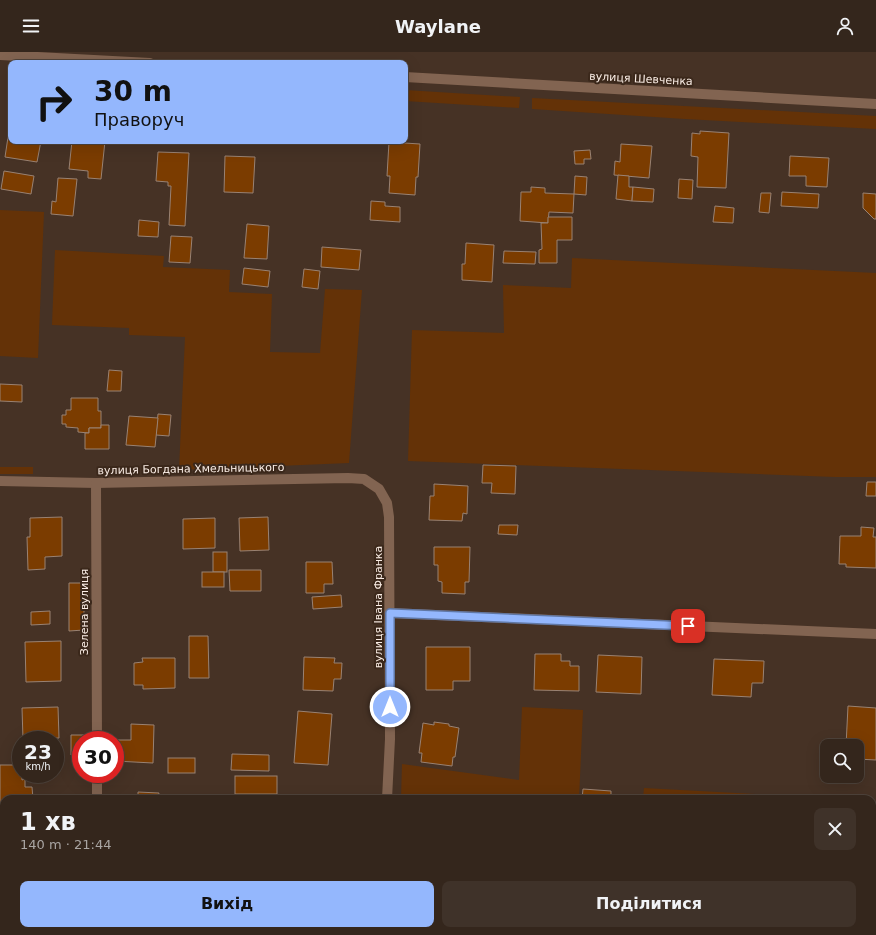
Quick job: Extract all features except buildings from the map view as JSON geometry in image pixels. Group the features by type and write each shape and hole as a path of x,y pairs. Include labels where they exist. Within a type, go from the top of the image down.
{"street":[{"path":"0,55 94,60"},
{"name":"вулиця Шевченка","path":"408,77 876,104"},
{"name":"вулиця Богдана Хмельницького","path":"0,481 96,483 348,478 364,480 379,489"},
{"name":"Зелена вулиця","path":"96,483 96,731"},
{"name":"вулиця Івана Франка","path":"379,489 388,503 389,517 390,739 387,795"},
{"path":"390,613 876,634"},
{"path":"96,783 96,795"}],"shaded area":[{"path":"408,90 520,97 519,108 408,101"},
{"path":"532,98 876,116 876,129 532,109"},
{"path":"0,210 44,212 38,358 0,356"},
{"path":"55,250 164,256 163,267 230,270 229,292 272,294 270,352 320,353 325,289 362,290 349,463 179,470 185,337 129,335 129,328 52,325"},
{"path":"572,258 876,273 876,477 835,477 408,461 412,330 504,333 503,285 571,288"},
{"path":"0,467 33,467 33,474 0,474"},
{"path":"522,707 583,710 579,795 401,795 402,764 519,780"},
{"path":"644,788 775,795 643,795"}],"route":[{"path":"390,707 390,613 688,626"}]}
